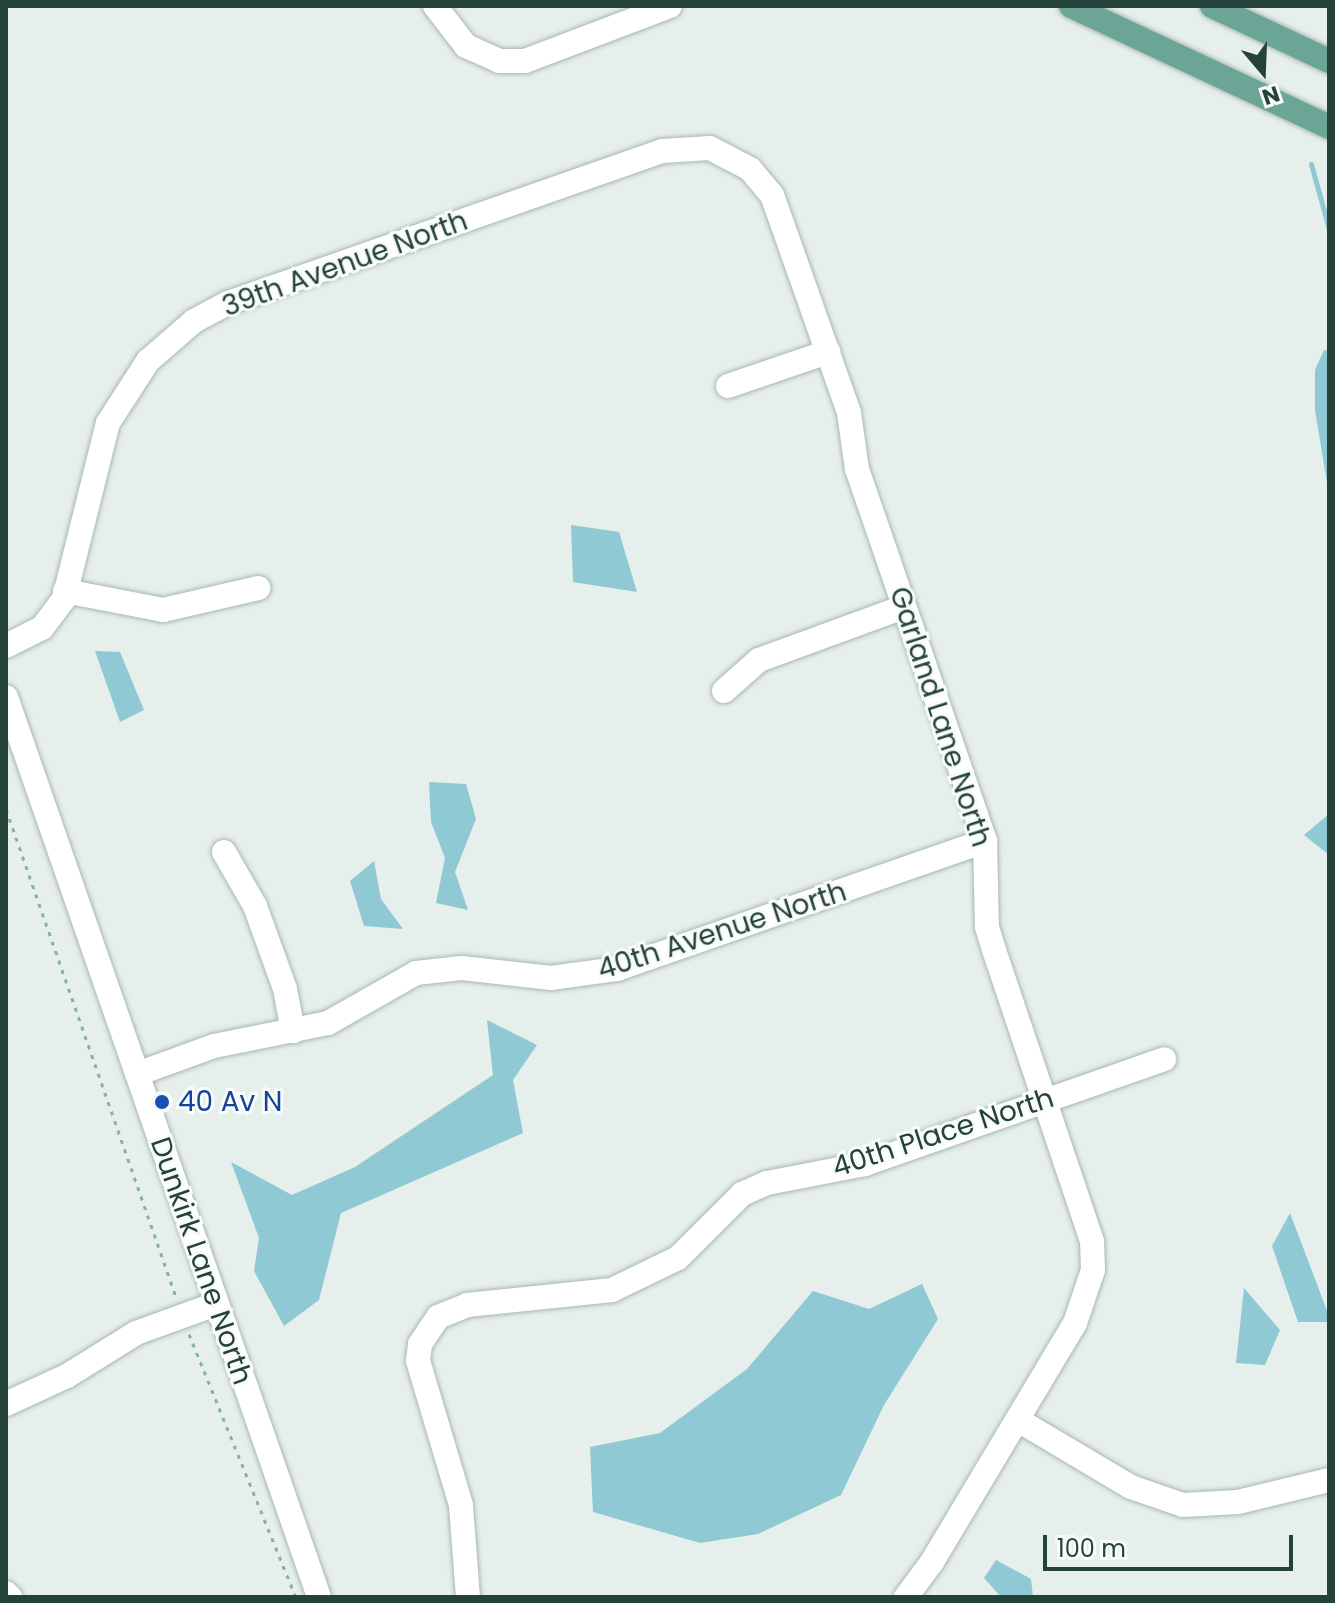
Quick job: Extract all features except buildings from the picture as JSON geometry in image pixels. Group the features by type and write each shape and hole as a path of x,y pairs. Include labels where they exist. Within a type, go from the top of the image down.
{"main road":[{"path":"1071,6 1329,127"},
{"path":"1212,6 1329,61"}],"street":[{"path":"435,6 466,46 499,61 525,61 670,6"},
{"name":"39th Avenue North","path":"6,646 42,628 65,591 108,423 148,361 194,321 228,303 662,151 698,147 735,158"},
{"name":"Garland Lane North","path":"735,158 772,195 849,413 857,469 985,841 987,927 1086,1214 1093,1270 1075,1323 1018,1420 906,1597"},
{"path":"728,386 828,352"},
{"path":"65,591 163,610 258,588"},
{"path":"724,691 759,660 904,607"},
{"name":"Dunkirk Lane North","path":"6,697 319,1597"},
{"name":"40th Avenue North","path":"137,1074 214,1046 328,1023 416,973 462,968 551,978 617,969 985,841"},
{"path":"224,852 255,906 285,989 293,1031"},
{"name":"40th Place North","path":"468,1597 461,1505 418,1361 428,1330 438,1317 467,1305 612,1290 678,1258 742,1194 767,1183 865,1164 1164,1059"},
{"path":"6,1404 56,1382 136,1333 216,1304"},
{"path":"1018,1420 1131,1487 1183,1505 1238,1502 1329,1480"}],"path":[{"path":"6,809 182,1314 296,1597"}],"water":[{"path":"1324,350 1329,351 1329,495 1315,410 1315,370"},
{"path":"571,525 619,532 637,592 573,582"},
{"path":"95,651 120,652 144,710 120,722"},
{"path":"429,782 466,784 476,819 455,872 468,910 436,903 445,858 431,822"},
{"path":"1329,814 1329,855 1304,835"},
{"path":"374,861 381,899 403,929 364,926 350,881"},
{"path":"487,1020 537,1045 513,1080 523,1133 341,1213 319,1300 284,1326 254,1271 259,1238 231,1162 292,1195 355,1167 493,1075"},
{"path":"1290,1213 1329,1322 1298,1322 1272,1246"},
{"path":"922,1284 938,1319 884,1405 841,1495 758,1534 700,1543 593,1512 590,1447 660,1433 747,1369 813,1291 869,1309"},
{"path":"1244,1288 1280,1330 1265,1365 1236,1363"},
{"path":"996,1560 1031,1579 1033,1597 1001,1597 984,1578"}],"waterway":[{"path":"1311,164 1329,229"}],"place":[{"name":"40 Av N","path":"162,1102"}]}
